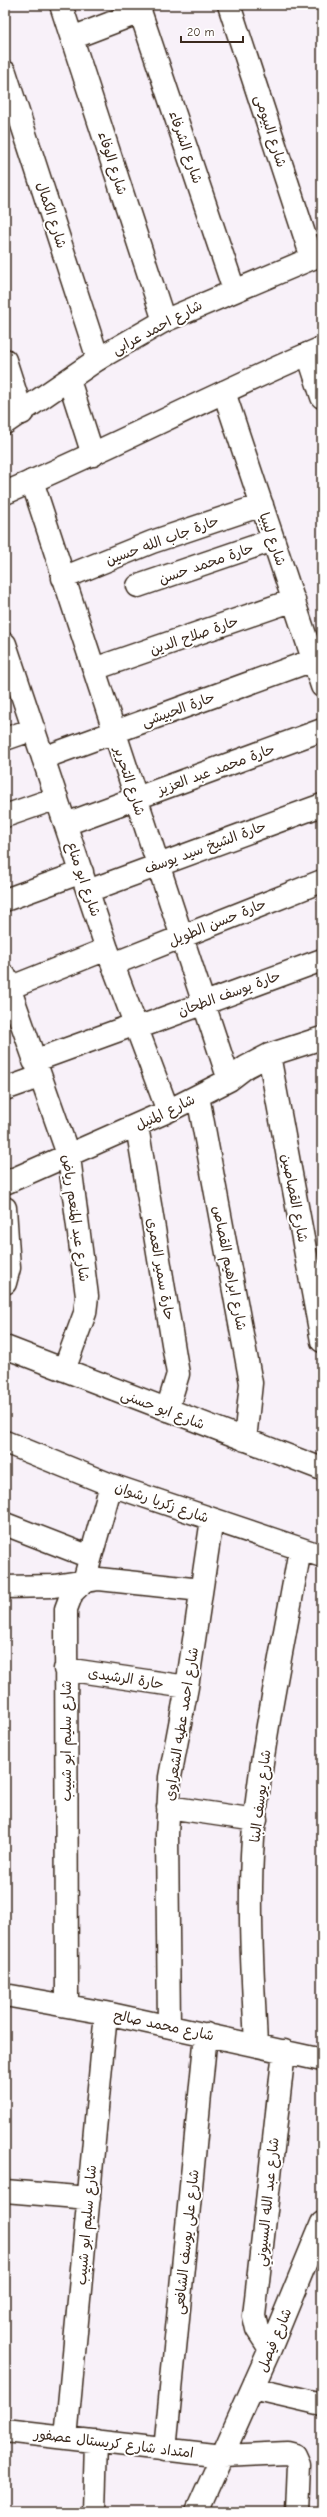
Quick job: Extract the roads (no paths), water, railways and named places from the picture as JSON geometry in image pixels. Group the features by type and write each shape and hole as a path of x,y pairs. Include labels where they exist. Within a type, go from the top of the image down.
{"street":[{"name":"شارع الوفاء","path":"61,5 164,320"},
{"name":"شارع البيومى","path":"229,5 317,256"},
{"path":"72,38 139,8"},
{"name":"شارع الشرفاء","path":"139,8 234,290"},
{"name":"شارع الكمال","path":"5,72 98,359"},
{"name":"شارع احمد عرابى","path":"13,418 98,359 164,320 317,256"},
{"path":"5,493 93,455 224,392 315,351 322,397"},
{"path":"5,360 13,418"},
{"path":"69,380 93,455"},
{"name":"شارع ليبيا","path":"224,392 294,600 315,652 322,686"},
{"name":"شارع التحرير","path":"32,482 229,1080"},
{"name":"حارة جاب الله حسين","path":"63,578 152,542 262,504"},
{"name":"حارة محمد حسن","path":"138,586 274,540"},
{"name":"حارة صلاح الدين","path":"94,669 294,600"},
{"name":"شارع ابو مناع","path":"6,650 110,957 168,1111"},
{"name":"حارة الحبيشى","path":"43,758 114,732 315,652"},
{"path":"5,739 34,729"},
{"name":"حارة محمد عبد العزيز","path":"66,824 322,730"},
{"path":"5,816 57,798"},
{"name":"حارة الشيخ سيد يوسف","path":"5,900 158,864 322,805"},
{"name":"حارة حسن الطويل","path":"8,991 110,957 182,936 322,881"},
{"name":"حارة يوسف الطحان","path":"5,1089 36,1069 136,1026 322,960"},
{"name":"شارع عبد المنعم رياض","path":"8,991 69,1157 87,1296 86,1313 64,1370"},
{"name":"شارع المنيل","path":"5,1183 69,1157 168,1111 229,1080 246,1067 269,1055 322,1038"},
{"name":"شارع القصاصين","path":"269,1055 322,1341"},
{"name":"شارع ابراهيم القصاص","path":"198,1096 251,1384 245,1440"},
{"name":"حارة سمير العمرى","path":"137,1126 178,1374 167,1410"},
{"path":"5,1208 9,1268 5,1283"},
{"name":"شارع ابو حسنى","path":"5,1347 322,1469"},
{"name":"شارع زكريا رشوان","path":"5,1442 111,1485 322,1556"},
{"name":"شارع سليم ابو شبيب","path":"67,2006 66,1609 72,1593 84,1581 111,1485"},
{"name":"شارع احمد عطيه الشعراوى","path":"169,2026 168,1808 170,1778 187,1687 212,1519"},
{"path":"5,1524 90,1557"},
{"name":"شارع يوسف البنا","path":"256,2046 251,1907 256,1820 262,1772 300,1548"},
{"path":"5,1587 54,1586 84,1581 116,1580 201,1590"},
{"name":"حارة الرشيدى","path":"65,1669 187,1687"},
{"path":"168,1808 256,1820"},
{"name":"شارع محمد صالح","path":"5,1996 106,2013 322,2060"},
{"name":"شارع سليم ابو شبيب","path":"66,2438 106,2013"},
{"name":"شارع على يوسف الشافعى","path":"165,2450 206,2034"},
{"name":"شارع عبد الله البسيوني","path":"270,2349 257,2329 254,2316 284,2051"},
{"path":"5,2191 89,2198"},
{"name":"شارع فيصل","path":"196,2512 253,2388 322,2223"},
{"path":"253,2388 322,2404"},
{"name":"امتداد شارع كريستال عصفور","path":"5,2431 223,2456 287,2452 294,2455 299,2464 297,2512"},
{"path":"94,2512 96,2441"}]}
